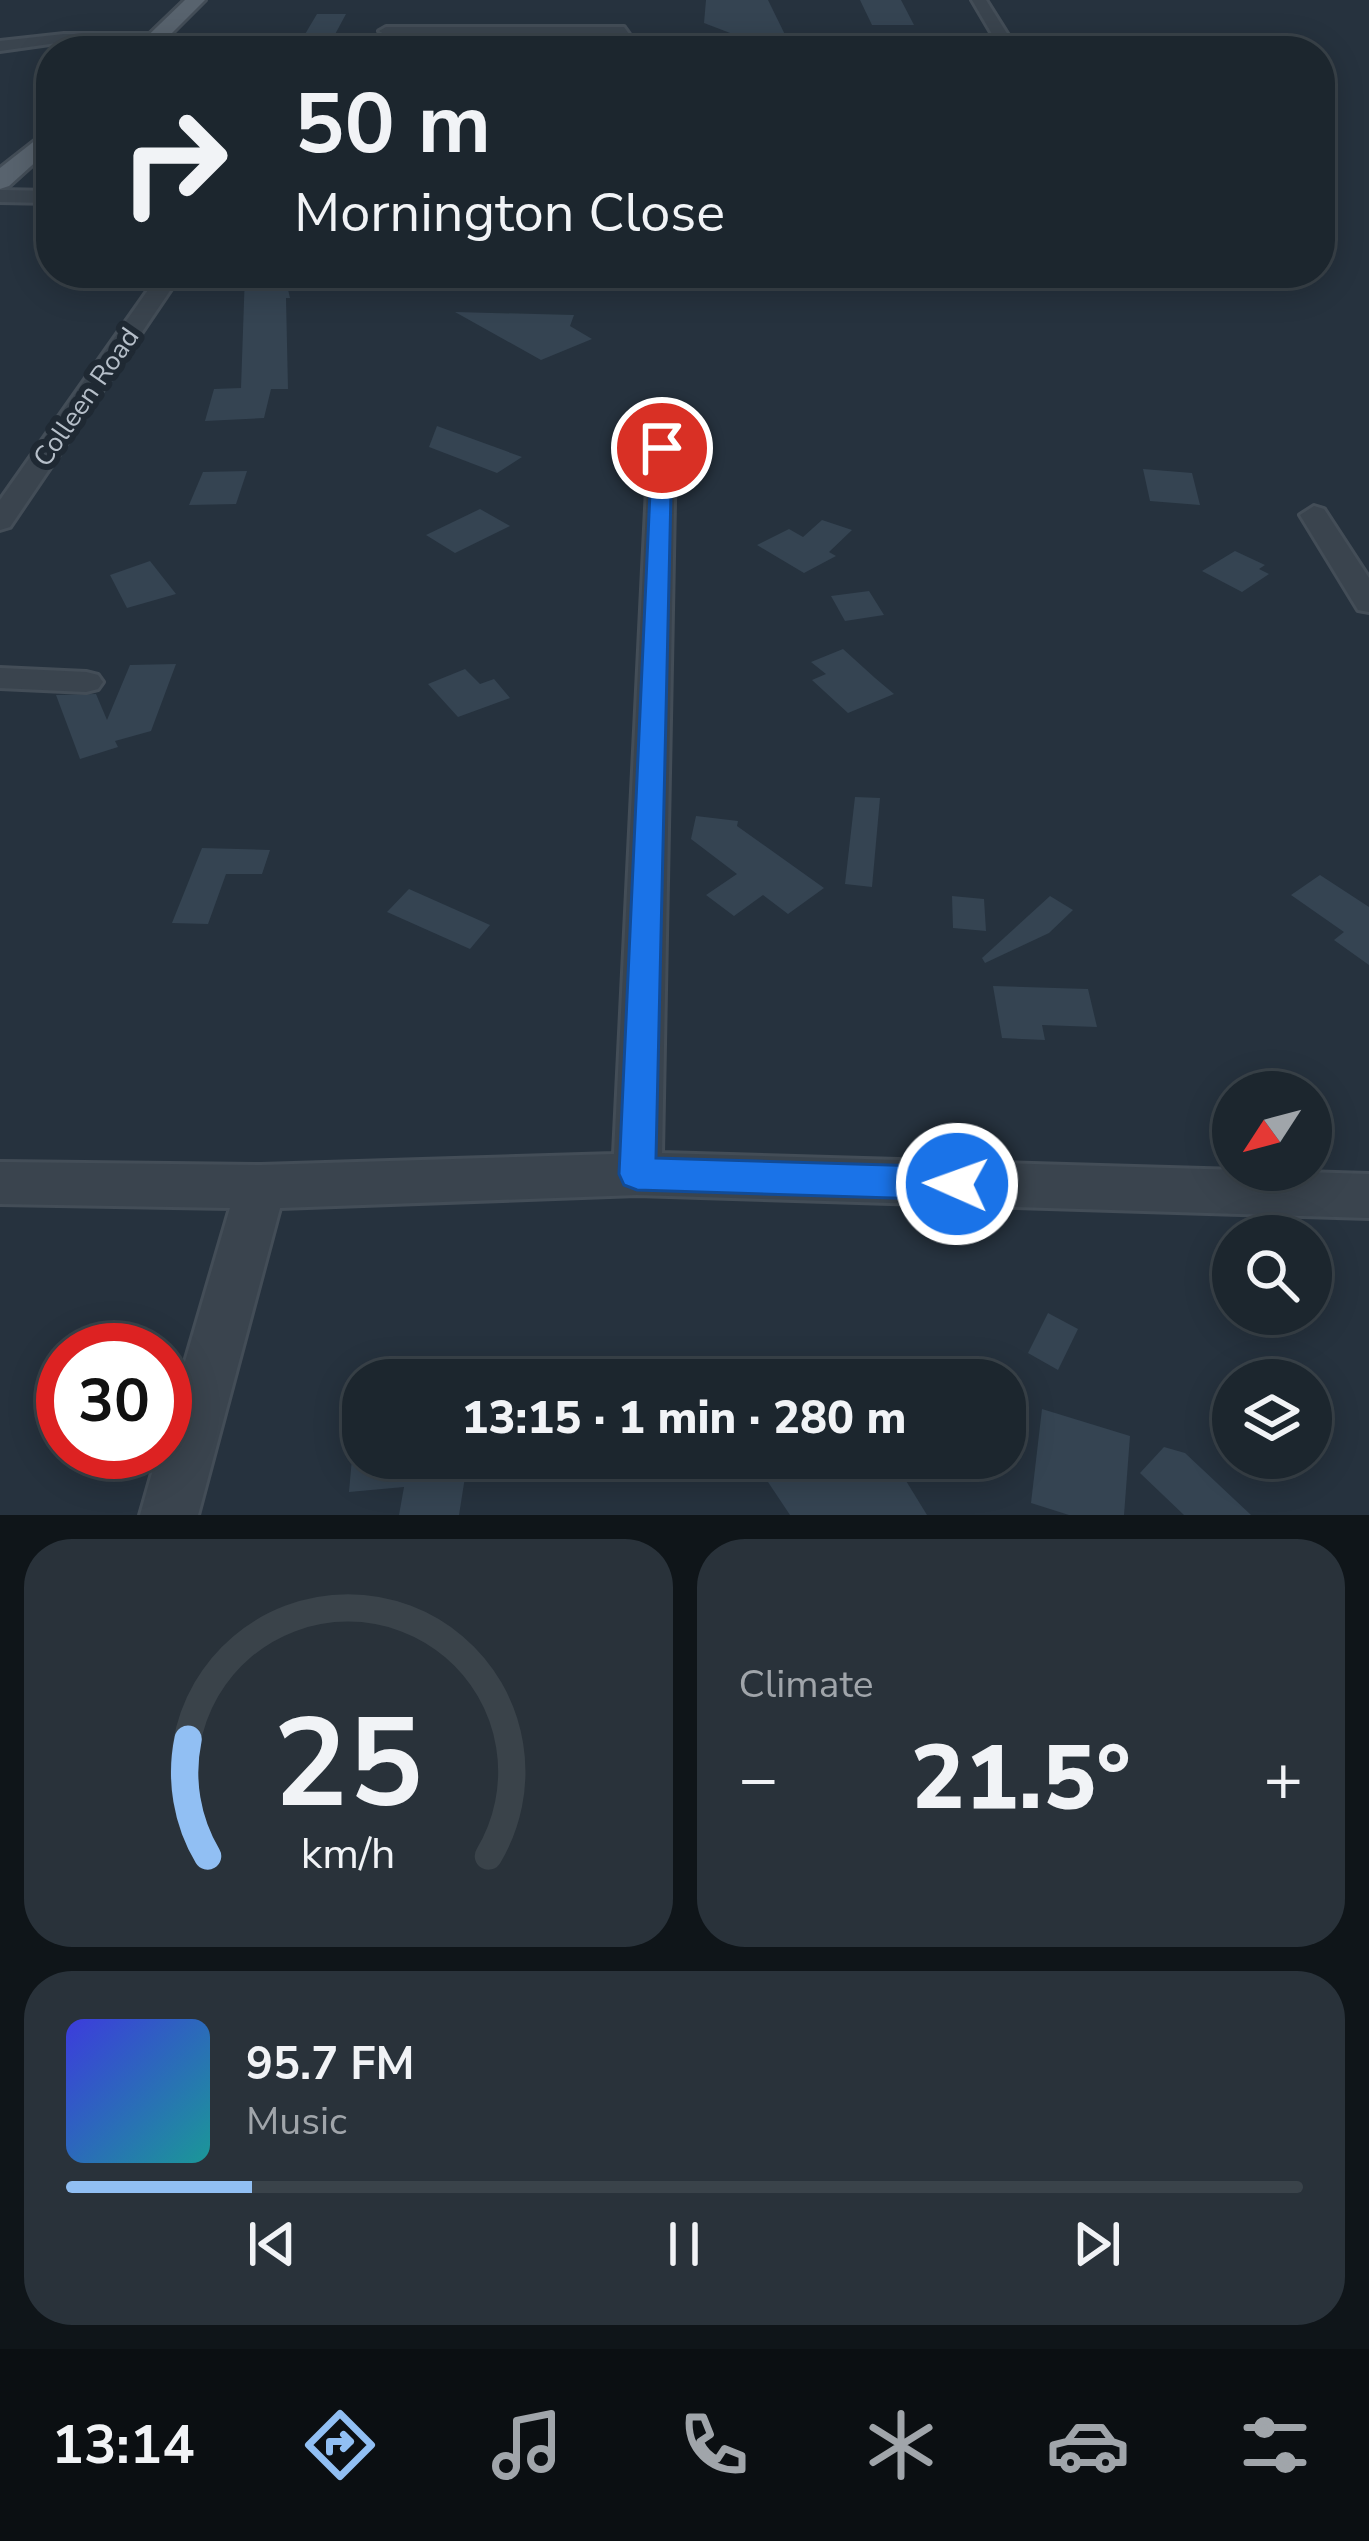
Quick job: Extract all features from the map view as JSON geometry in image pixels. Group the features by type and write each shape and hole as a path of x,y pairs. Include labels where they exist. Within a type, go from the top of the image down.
{"main road":[{"path":"158,36 196,0"},
{"path":"0,182 36,148"}],"street":[{"path":"979,0 1001,36"},
{"path":"386,31 625,23 623,36"},
{"path":"0,46 36,42"},
{"path":"0,196 36,197"},
{"name":"Colleen Road","path":"0,520 161,288"},
{"path":"637,1174 662,448"},
{"path":"1314,515 1369,603"},
{"path":"0,678 86,682"},
{"path":"0,1183 261,1187 637,1174 1369,1196"},
{"path":"169,1515 261,1187"}],"building":[{"path":"706,0 768,0 786,36 738,36 704,23"},
{"path":"860,0 901,0 914,25 872,25"},
{"path":"317,14 346,14 334,36 304,36"},
{"path":"244,288 288,288 288,389 271,389 264,418 205,421 214,389 241,388"},
{"path":"455,312 574,315 570,326 592,339 541,360"},
{"path":"437,426 522,457 497,473 429,447"},
{"path":"1143,469 1192,473 1200,505 1150,501"},
{"path":"247,471 236,504 189,505 203,472"},
{"path":"480,509 510,526 455,553 426,535"},
{"path":"822,520 852,530 829,552 836,556 804,573 757,545 789,529 803,537"},
{"path":"1235,551 1265,565 1259,569 1269,574 1242,592 1202,571"},
{"path":"150,561 176,594 127,608 110,575"},
{"path":"869,591 884,615 845,621 831,596"},
{"path":"843,649 894,694 848,713 812,680 826,674 811,662"},
{"path":"176,664 151,731 115,741 118,747 80,759 56,695 96,694 107,720 130,665"},
{"path":"465,669 480,684 494,679 510,698 458,717 428,684"},
{"path":"855,797 880,798 872,887 845,884"},
{"path":"696,816 738,821 737,826 824,888 788,914 763,895 734,916 706,895 737,874 691,839"},
{"path":"202,848 270,850 262,874 226,874 208,924 172,923"},
{"path":"1320,875 1369,907 1369,965 1334,940 1344,932 1291,895"},
{"path":"409,889 490,925 470,949 387,912"},
{"path":"952,896 984,899 986,931 953,928"},
{"path":"1050,896 1073,910 1049,933 985,963 982,958"},
{"path":"993,986 1088,989 1097,1027 1042,1025 1045,1040 1002,1038"},
{"path":"1048,1313 1078,1329 1058,1370 1028,1353"},
{"path":"1042,1409 1130,1436 1124,1515 1069,1515 1031,1503"},
{"path":"1164,1447 1185,1453 1251,1515 1184,1515 1140,1473"},
{"path":"350,1479 465,1479 459,1515 399,1515 404,1487 349,1492"},
{"path":"766,1479 905,1479 927,1515 790,1515"}],"route":[{"path":"662,448 637,1174 957,1184"}]}
